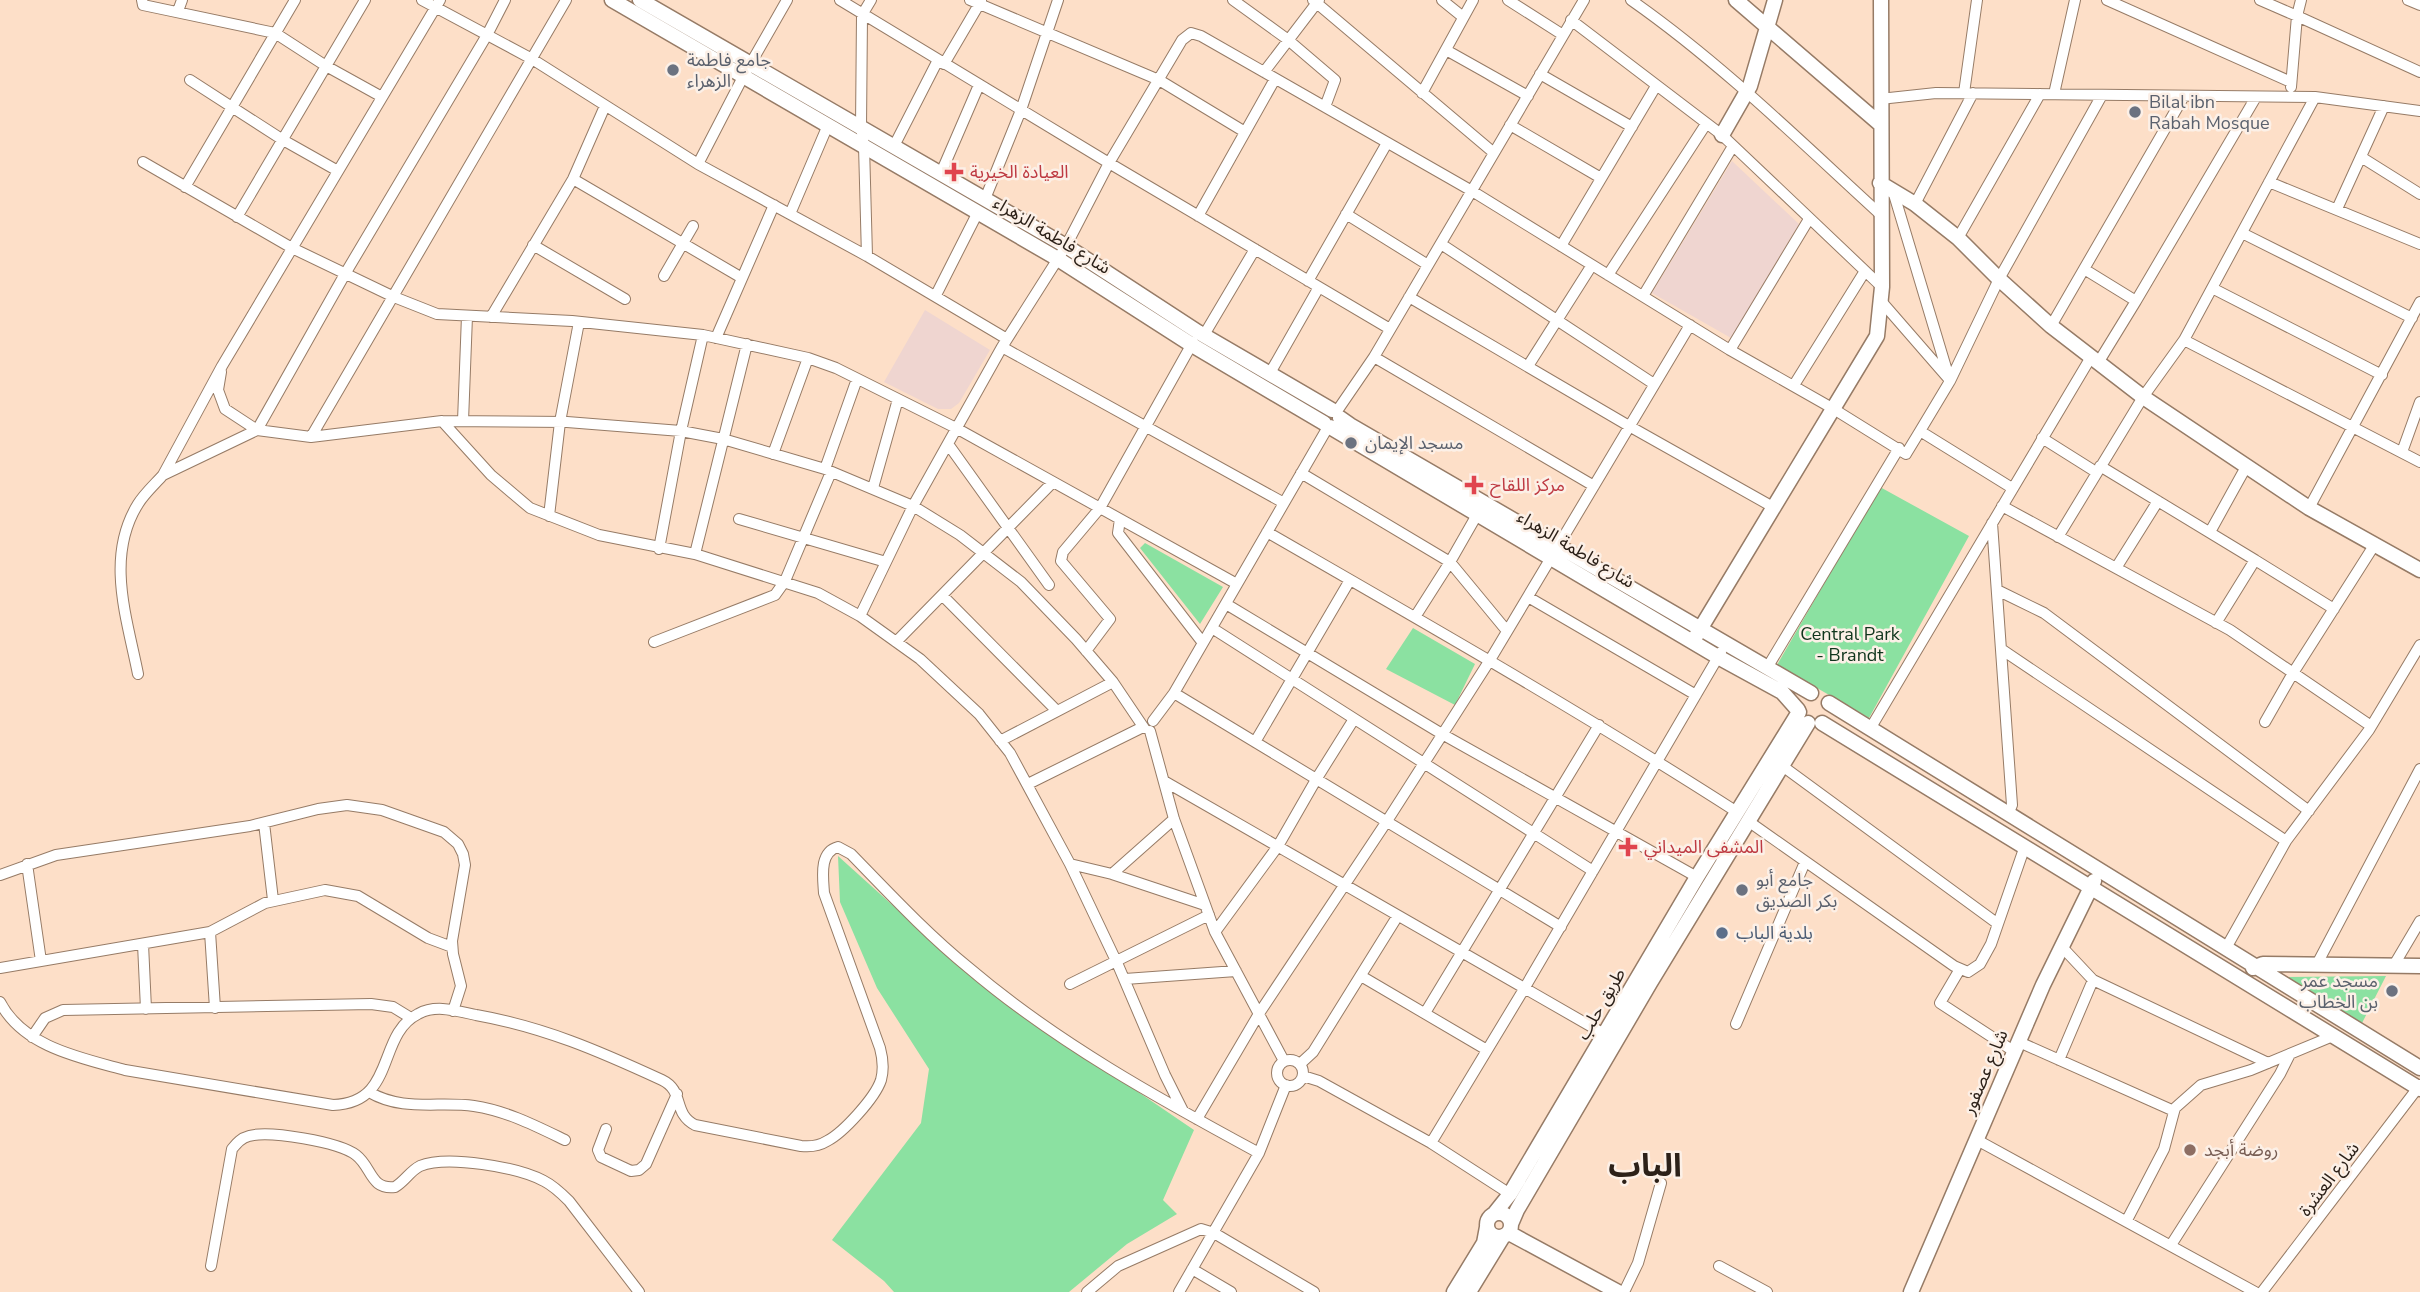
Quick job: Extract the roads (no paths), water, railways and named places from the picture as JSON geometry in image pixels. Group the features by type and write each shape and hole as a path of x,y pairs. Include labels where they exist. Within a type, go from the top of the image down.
{"main road":[{"name":"شارع فاطمة الزهراء","path":"612,0 861,127 1066,246 1198,337 1270,373 1332,419 1350,425 1722,650 1782,692 1807,717 2025,846 2419,1087"},
{"name":"شارع فاطمة الزهراء","path":"640,0 828,125 1198,337 1478,513 1555,551"},
{"path":"1736,0 1880,124"},
{"path":"1721,135 1747,92 1769,28 1775,0"},
{"path":"1697,635 1877,336 1881,294 1881,215 1886,187 1880,124 1881,0"},
{"path":"1886,187 1914,204 1958,238 1998,279 2051,326 2143,397 2309,508 2420,570"},
{"name":"شارع فاطمة الزهراء","path":"1722,650 1767,668 1811,693 1822,695 1870,729 2420,1069"},
{"path":"1742,816 1781,765 1807,717 1803,698 1811,693"},
{"path":"1469,1292 1507,1232 1515,1213 1742,816 1807,717 1830,712 1829,702"},
{"name":"طريق حلب","path":"1454,1292 1484,1243 1491,1220 1510,1194 1606,1035 1697,877 1742,816"},
{"name":"شارع عصفور","path":"1911,1292 2017,1047 2099,870"},
{"path":"2235,975 2263,964 2420,966"},
{"path":"1507,1232 1505,1215 1491,1220 1492,1236 1507,1232 1618,1292"}],"street":[{"path":"142,0 143,5 275,33 326,66 382,97"},
{"path":"177,11 182,0"},
{"path":"185,187 295,0"},
{"path":"237,217 365,0"},
{"path":"422,0 437,4 532,60 698,164 936,295 1005,343 1147,427 1284,503"},
{"path":"163,475 257,430 505,0"},
{"path":"311,437 566,0"},
{"path":"698,164 787,0"},
{"path":"840,0 1390,329"},
{"path":"867,256 864,146 861,127 862,15 871,0"},
{"path":"985,199 1021,110 1058,0"},
{"path":"1233,0 1287,39 1335,80 1325,107"},
{"path":"1442,0 1463,17"},
{"path":"1422,93 1473,0"},
{"path":"1508,0 1563,35"},
{"path":"1028,784 1147,727 1174,693 1332,419 1374,357 1584,0"},
{"path":"1631,0 1670,27 1747,92 1881,215"},
{"path":"1914,204 1969,93 1977,0"},
{"path":"2054,94 2075,0"},
{"path":"2107,0 2291,82"},
{"path":"2260,0 2420,72"},
{"path":"2290,97 2297,16 2301,0"},
{"path":"2408,0 2420,5"},
{"path":"1264,72 1316,1 1494,153"},
{"path":"894,146 977,2 1159,80 1245,132"},
{"path":"138,674 120,589 121,543 138,504 163,475 222,366 437,4"},
{"path":"1571,20 1721,135 1865,271 1950,381"},
{"path":"860,616 913,506 956,428 1066,246 1109,163 1182,40 1191,33 1201,36 1472,191 1730,350 1794,385 1906,454 1950,381 1998,279 2102,96"},
{"path":"1446,50 1528,96"},
{"path":"1540,74 1632,127"},
{"path":"1198,216 1276,79"},
{"path":"190,80 282,140 338,170"},
{"path":"940,173 979,85"},
{"path":"1561,246 1656,86"},
{"path":"1880,99 1936,93 2315,97 2420,111"},
{"path":"1958,238 2040,94"},
{"path":"2051,326 2184,96"},
{"path":"1870,729 2042,438 2136,301 2256,97"},
{"path":"2058,537 2143,397 2184,340 2315,97"},
{"path":"491,317 573,179 605,106"},
{"path":"2337,209 2384,106"},
{"path":"1608,275 1706,124"},
{"path":"790,214 828,125"},
{"path":"1510,125 1601,178"},
{"path":"1308,281 1387,142"},
{"path":"1643,296 1733,146"},
{"path":"2361,157 2420,194"},
{"path":"143,162 292,248 394,297 437,314 579,322 704,335 808,358 858,379 956,428 1237,584"},
{"path":"573,179 742,278"},
{"path":"2269,182 2420,244"},
{"path":"1886,187 1950,381"},
{"path":"716,338 774,205"},
{"path":"936,295 978,212"},
{"path":"1346,214 1428,265"},
{"path":"1730,350 1809,219"},
{"path":"664,276 693,226"},
{"path":"2242,233 2416,317"},
{"path":"1441,244 1654,384"},
{"path":"533,245 625,299"},
{"path":"1086,651 1110,618 1061,561 1063,552 1100,508 1198,337 1255,249"},
{"path":"1528,366 1591,265"},
{"path":"2084,270 2136,301"},
{"path":"1794,385 1865,271"},
{"path":"1270,373 1319,287"},
{"path":"2212,288 2382,375"},
{"path":"1409,297 1773,507"},
{"path":"2309,508 2416,317 2420,302"},
{"path":"463,421 467,316"},
{"path":"549,516 560,422 579,322"},
{"path":"1198,1119 1260,1012 1490,660 1690,325"},
{"path":"659,549 681,431 704,335"},
{"path":"2184,340 2420,462"},
{"path":"695,554 747,344"},
{"path":"1374,357 1594,486"},
{"path":"773,454 808,358"},
{"path":"222,366 218,390 225,409 257,430 311,437 442,421 463,421 560,422 681,431 723,439 828,470 913,506 1021,582 1113,682 1147,727 1174,819 1215,932 1284,1061"},
{"path":"654,642 775,595 785,581 804,536 858,379"},
{"path":"873,488 898,399"},
{"path":"2402,452 2420,402"},
{"path":"442,421 491,474 530,509 598,535 695,554 818,593 860,616 920,659 979,714 1028,784 1117,962 1183,1111"},
{"path":"1920,431 2012,488"},
{"path":"2042,438 2158,501 2334,609"},
{"path":"948,444 1049,585"},
{"path":"1767,668 1899,448"},
{"path":"2210,532 2246,467"},
{"path":"1301,473 1450,562 1507,631"},
{"path":"896,642 1052,482"},
{"path":"2116,568 2158,501"},
{"path":"2002,506 2216,623 2371,726"},
{"path":"1415,617 1478,513"},
{"path":"739,519 886,562"},
{"path":"1120,519 1118,533 1203,643"},
{"path":"1992,523 2012,805 2008,815"},
{"path":"1267,532 1490,660 1657,761 1742,816 1960,969 1968,972 1980,964 1998,924 2025,846"},
{"path":"2265,722 2375,544"},
{"path":"2216,623 2255,560"},
{"path":"1255,742 1350,580"},
{"path":"1997,590 2044,613 2309,811"},
{"path":"943,595 1057,711"},
{"path":"1528,597 1696,695"},
{"path":"1226,604 1442,734 1697,877"},
{"path":"1212,628 1593,871"},
{"path":"2226,948 2286,841 2371,726 2420,645"},
{"path":"2001,649 2286,841"},
{"path":"1431,1143 1561,927 1722,650"},
{"path":"1000,741 1113,682"},
{"path":"1174,693 1561,927"},
{"path":"1215,932 1278,846 1354,719"},
{"path":"1425,1013 1599,725"},
{"path":"1781,765 1998,924"},
{"path":"2317,964 2420,769"},
{"path":"1164,781 1606,1035"},
{"path":"0,875 56,855 264,823 318,809 347,805 382,810 450,835 461,849 465,865 452,947 461,986 453,1010"},
{"path":"1112,874 1174,819"},
{"path":"264,823 273,900"},
{"path":"0,1002 15,1024 32,1037 68,1054 125,1070 326,1104 348,1104 369,1092 379,1080 399,1032 411,1018 427,1010 453,1010 518,1023 558,1035 667,1082 677,1093 681,1114 695,1125 807,1146 820,1144 832,1139 868,1102 883,1074 882,1055 824,893 825,859 830,850 838,847 850,854 924,928 992,988 1048,1028 1183,1111 1259,1153"},
{"path":"1736,1024 1805,862"},
{"path":"27,864 41,961"},
{"path":"1070,864 1112,874 1207,910"},
{"path":"0,968 210,932 273,900 313,890 348,892 368,901 428,938 452,947"},
{"path":"1070,984 1117,962 1207,910"},
{"path":"1300,1064 1313,1052 1397,917"},
{"path":"2393,965 2420,921"},
{"path":"210,932 215,1008"},
{"path":"143,944 146,1009"},
{"path":"2062,947 2093,980 2268,1063"},
{"path":"1960,969 1940,1003 2017,1047 2059,1060 2174,1111"},
{"path":"1125,979 1236,971"},
{"path":"1360,976 1487,1050"},
{"path":"2059,1060 2093,980"},
{"path":"32,1037 46,1018 63,1010 371,1004 393,1007 411,1018"},
{"path":"2127,1220 2164,1149 2174,1111 2201,1085 2268,1063 2333,1036"},
{"path":"2171,1245 2290,1054"},
{"path":"1292,1060 1300,1064 1303,1076 1298,1084 1286,1085 1277,1076 1278,1068 1284,1061 1292,1060"},
{"path":"1303,1076 1319,1081 1431,1143 1510,1194"},
{"path":"1179,1292 1259,1153 1286,1085"},
{"name":"شارع العشرة","path":"2262,1292 2419,1087"},
{"path":"369,1092 400,1104 486,1108 527,1122 565,1140"},
{"path":"606,1129 599,1146 599,1154 631,1171 639,1170 646,1164 677,1093"},
{"path":"211,1266 232,1149 241,1139 260,1135 298,1138 350,1151 365,1164 373,1180 383,1187 395,1187 420,1166 448,1163 485,1164 542,1180 557,1189 569,1201 639,1292"},
{"path":"1977,1140 2255,1292"},
{"path":"1624,1292 1638,1263 1661,1183"},
{"path":"1087,1292 1106,1275 1132,1259 1196,1230 1214,1233 1314,1292"},
{"path":"1719,1266 1767,1292"},
{"path":"1192,1269 1231,1292"}],"place":[{"name":"جامع فاطمة الزهراء","path":"673,70"},
{"name":"Bilal ibn Rabah Mosque","path":"2135,112"},
{"name":"العيادة الخيرية","path":"954,172"},
{"name":"مسجد الإيمان","path":"1351,443"},
{"name":"مركز اللقاح","path":"1474,485"},
{"name":"المشفى الميداني","path":"1628,847"},
{"name":"جامع أبو بكر الصديق","path":"1742,890"},
{"name":"بلدية الباب","path":"1722,933"},
{"name":"مسجد عمر بن الخطاب","path":"2392,991"},
{"name":"روضة أبجد","path":"2190,1150"}],"district":[{"name":"الباب","path":"1645,1165"}],"park label":[{"name":"Central Park - Brandt","path":"1850,644"}]}
